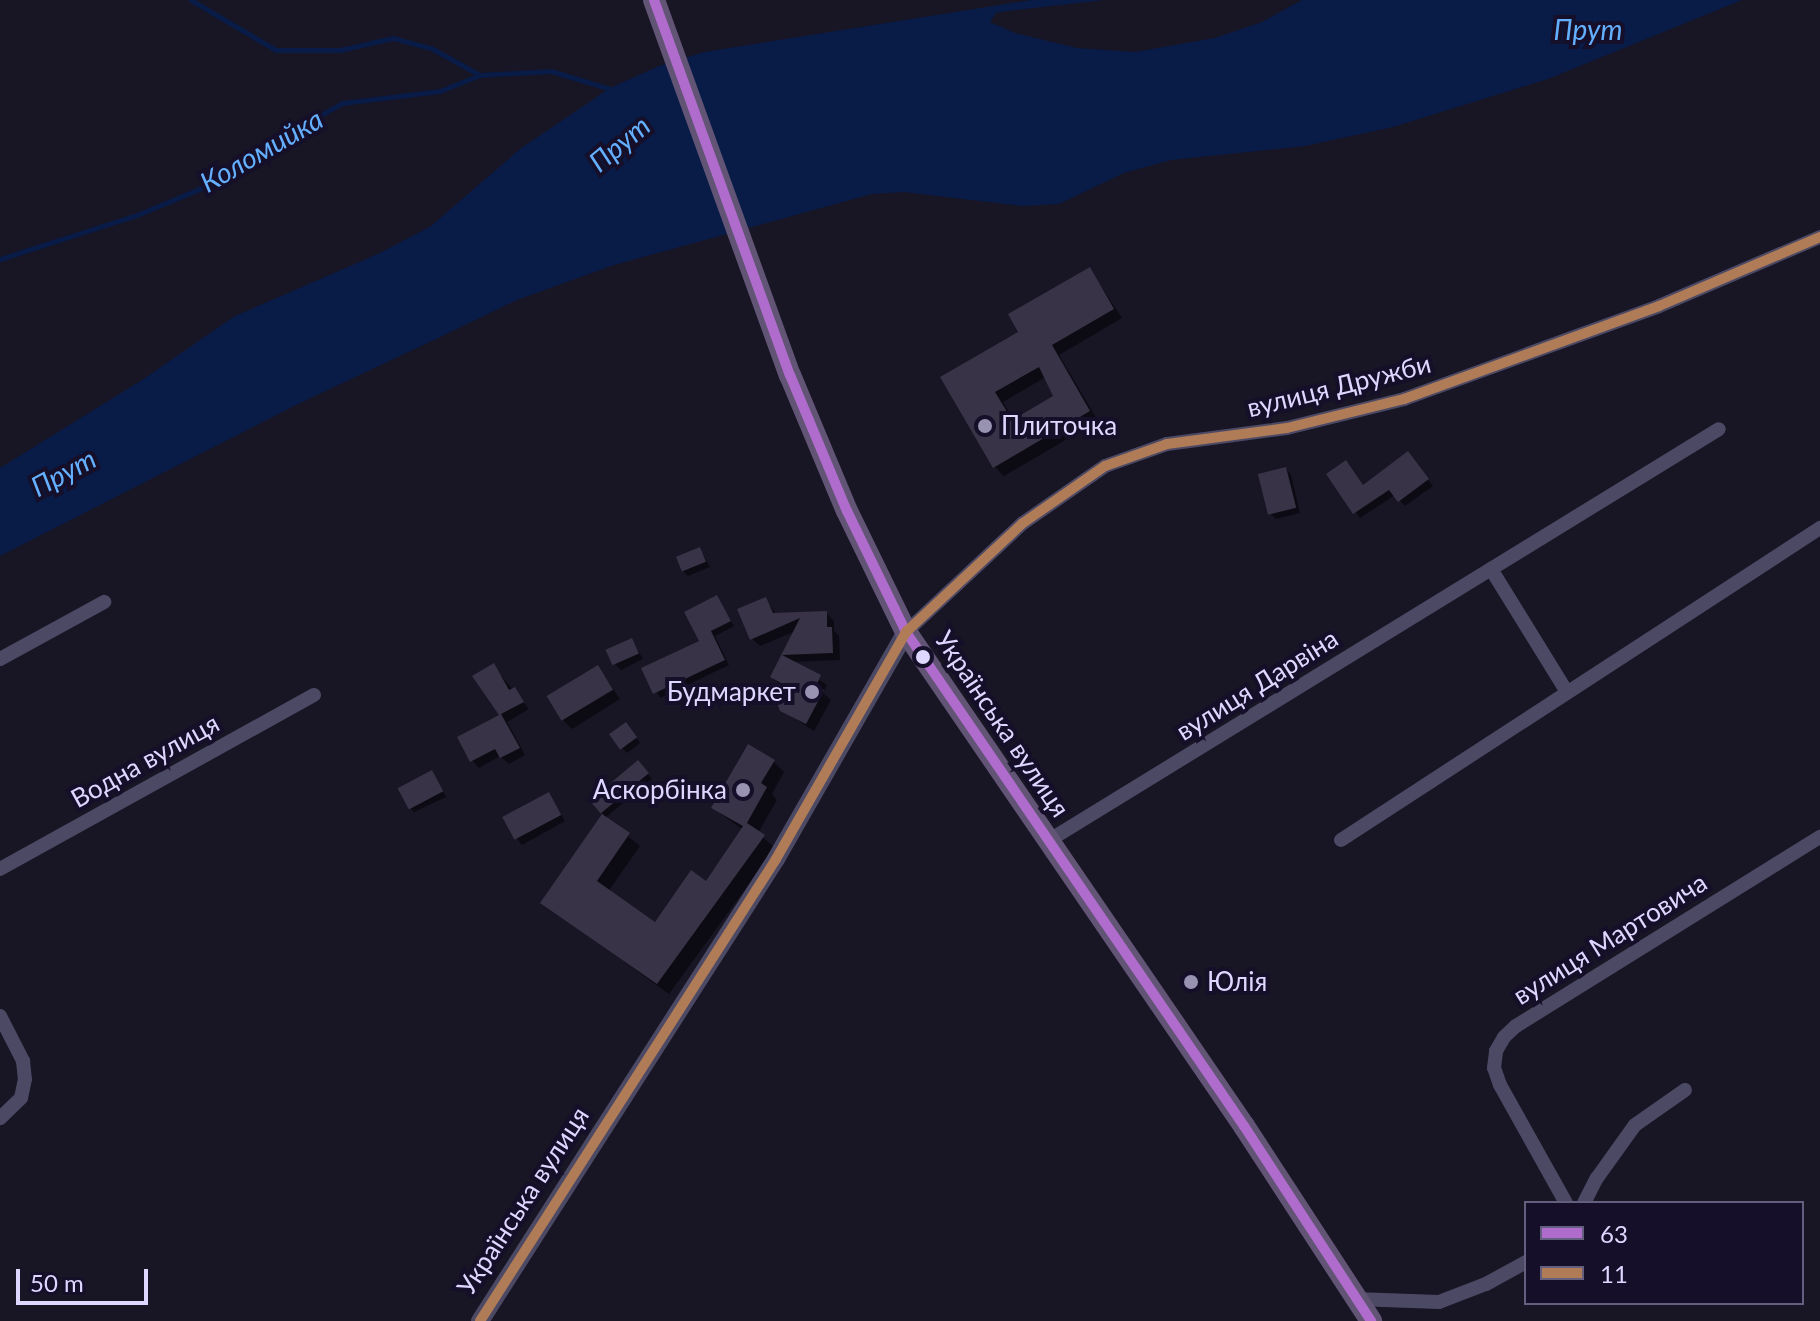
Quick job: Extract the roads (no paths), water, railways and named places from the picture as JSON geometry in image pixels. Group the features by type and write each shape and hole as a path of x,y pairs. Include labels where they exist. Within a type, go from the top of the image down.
{"main road":[{"path":"654,0 790,375 847,511 906,632"},
{"name":"Українська вулиця","path":"906,632 1244,1126 1371,1321"}],"street":[{"name":"вулиця Дружби","path":"906,632 1023,523 1105,466 1167,444 1287,428 1404,399 1645,311 1820,237"},
{"name":"вулиця Дарвіна","path":"1048,841 1719,429"},
{"path":"1341,840 1820,528"},
{"path":"1491,569 1567,692"},
{"path":"0,659 104,602"},
{"name":"Українська вулиця","path":"480,1321 776,859 906,632"},
{"name":"Водна вулиця","path":"0,869 314,695"},
{"name":"вулиця Мартовича","path":"1565,1201 1500,1085 1494,1068 1496,1051 1504,1037 1516,1026 1820,837"},
{"path":"0,1016 23,1061 25,1079 21,1098 0,1118"},
{"path":"1585,1201 1597,1178 1635,1125 1685,1090"},
{"path":"1355,1299 1439,1302 1486,1284 1524,1263"}],"water":[{"name":"Прут","path":"1031,0 1104,0 996,13 990,22 1015,33 1077,48 1135,52 1215,38 1262,22 1302,0 1742,0 1548,79 1393,127 1305,146 1171,160 1124,173 1059,204 1023,206 904,192 872,194 614,265 517,300 296,405 0,556 0,468 142,380 235,316 380,253 431,226 520,149 610,88 659,66 704,52"}],"waterway":[{"path":"191,0 276,50 340,50 393,38 431,48 480,75 551,71 614,90"},
{"name":"Коломийка","path":"0,259 137,215 204,187 264,147 342,103 440,91 480,75"}],"place":[{"name":"Плиточка","path":"985,426"},
{"name":"Будмаркет","path":"812,692"},
{"name":"Аскорбінка","path":"743,790"},
{"name":"Юлія","path":"1191,982"}]}
